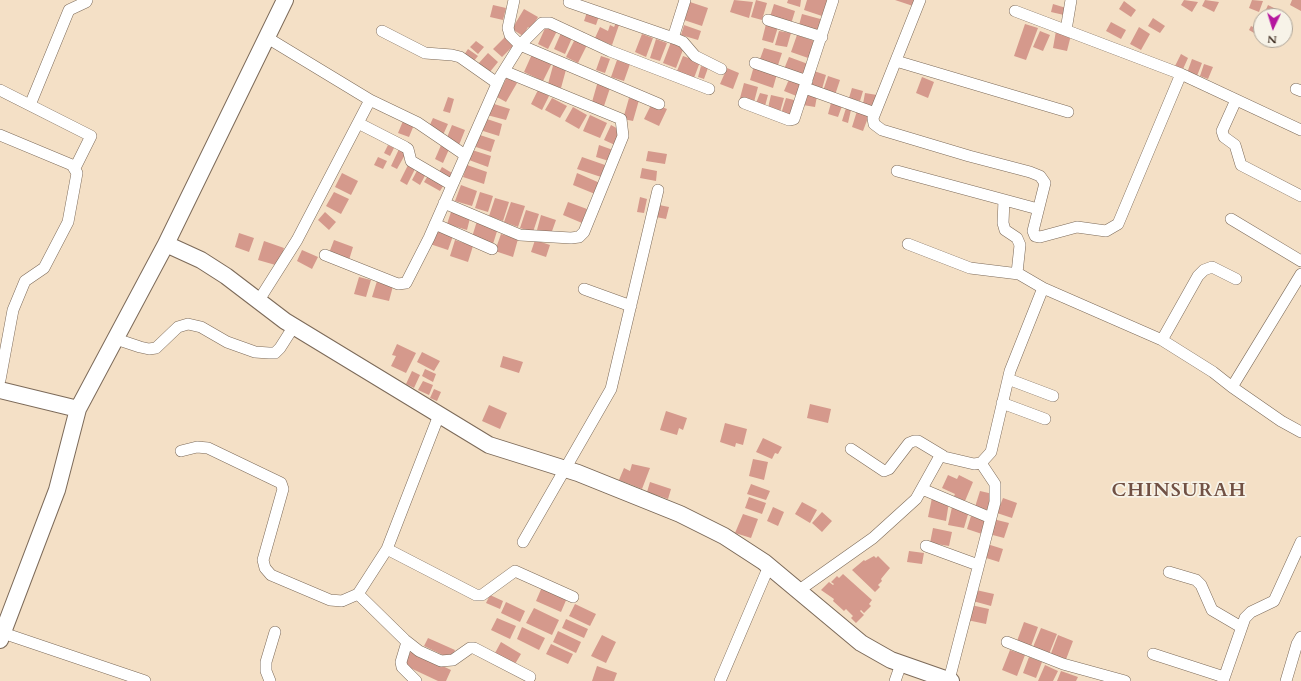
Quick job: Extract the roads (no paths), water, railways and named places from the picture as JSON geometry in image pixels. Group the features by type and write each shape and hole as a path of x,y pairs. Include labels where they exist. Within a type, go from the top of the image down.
{"street":[{"path":"30,106 70,10 86,2 86,0"},
{"path":"144,681 1,637 56,490 78,409 166,244 285,0"},
{"path":"514,0 508,28 510,35 520,45 660,104"},
{"path":"673,38 685,0"},
{"path":"744,103 792,120 796,117 833,0"},
{"path":"920,0 875,113 873,122 882,130 1040,176 1045,183 1033,231 1035,236 1040,237 1077,227 1106,231 1118,224 1181,74"},
{"path":"1066,30 1071,0"},
{"path":"569,2 683,42 695,56 721,69"},
{"path":"1016,11 1181,74 1301,130"},
{"path":"768,20 822,37"},
{"path":"325,255 398,284 406,283 435,224 497,83 520,45 542,23 550,23 610,51 709,89"},
{"path":"382,31 425,53 452,55 460,58 497,83"},
{"path":"266,37 370,100 418,123 465,155"},
{"path":"896,61 1068,112"},
{"path":"755,63 875,113"},
{"path":"444,203 520,236 571,238 579,237 584,232 623,136 621,119 504,70"},
{"path":"0,90 91,136 75,168"},
{"path":"259,300 298,240 370,100"},
{"path":"1236,100 1222,131 1224,136 1235,145 1241,165 1301,196"},
{"path":"358,123 405,147 408,149 411,161 452,185"},
{"path":"0,135 72,165 77,173 68,222 44,268 25,281 13,310 0,380"},
{"path":"897,171 1038,209"},
{"path":"524,542 564,469 611,389 658,190"},
{"path":"1004,200 1003,223 1005,230 1017,238 1020,245 1017,273"},
{"path":"1231,219 1301,261"},
{"path":"435,224 492,249"},
{"path":"166,244 201,260 294,326 489,445 564,469 680,514 724,536 769,566 861,643 901,664 941,680 978,565 995,502 995,484 981,463"},
{"path":"908,244 970,268 1017,273 1043,288 1162,340 1213,372 1232,388 1281,421 1301,432"},
{"path":"1162,340 1198,276 1204,270 1212,267 1236,278"},
{"path":"1232,388 1301,274"},
{"path":"584,288 631,306"},
{"path":"851,449 884,471 890,469 909,443 914,441 918,441 943,456 974,464 981,463 991,452 1008,379 1043,288"},
{"path":"116,339 140,348 156,348 178,327 188,324 201,327 227,342 255,352 275,353 280,348 294,326"},
{"path":"1008,379 1053,396"},
{"path":"0,390 78,409"},
{"path":"1002,402 1045,419"},
{"path":"181,451 197,447 208,448 281,483 283,489 263,560 265,568 271,574 330,600 342,601 358,594 386,549 439,415"},
{"path":"798,591 873,538 916,499 940,456 943,456"},
{"path":"922,489 990,518"},
{"path":"1153,654 1224,679 1245,618 1251,612 1274,601 1301,542"},
{"path":"926,546 978,565"},
{"path":"386,549 476,595 482,595 516,570 573,597"},
{"path":"720,681 769,566"},
{"path":"1169,572 1196,580 1204,590 1212,610 1241,627"},
{"path":"358,594 407,642 419,651 446,662 453,660 470,648 479,649 530,677"},
{"path":"270,681 266,671 266,662 275,632"},
{"path":"1286,681 1301,637"},
{"path":"407,642 401,662 402,667 416,681"},
{"path":"1007,642 1063,664 1125,681"},
{"path":"895,681 901,664"}],"district":[{"name":"CHINSURAH","path":"1179,492"}]}
